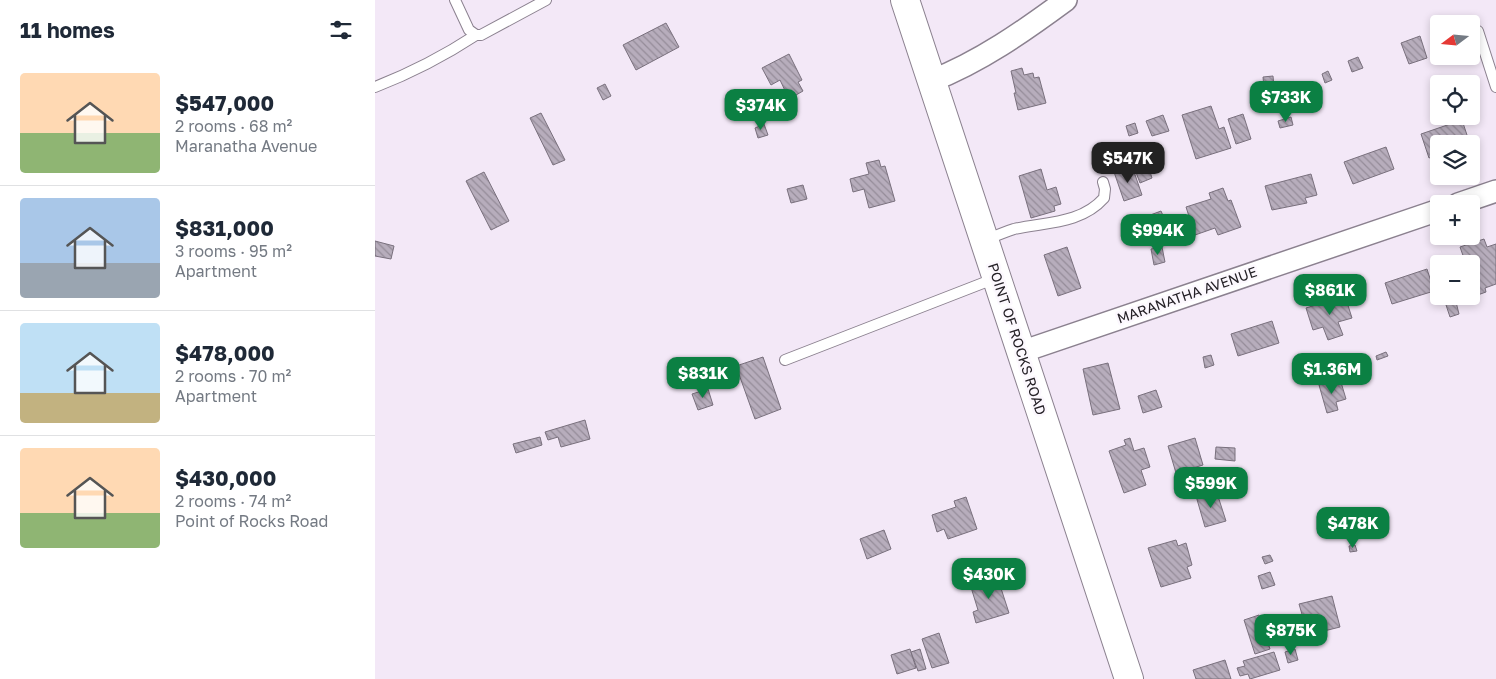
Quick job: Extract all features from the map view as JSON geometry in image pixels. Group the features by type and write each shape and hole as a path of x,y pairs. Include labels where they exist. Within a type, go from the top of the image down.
{"street":[{"name":"POINT OF ROCKS ROAD","path":"905,0 1129,679"},
{"path":"931,81 958,70 983,56 1066,0"},
{"path":"1480,196 1496,191"},
{"name":"MARANATHA AVENUE","path":"1021,352 1430,213"}],"lane":[{"path":"455,0 469,30 476,35"},
{"path":"375,87 442,57 476,35 481,35 546,0"},
{"path":"1480,40 1496,87"},
{"path":"984,240 1012,230 1054,223 1090,211 1104,198 1105,189 1103,182"},
{"path":"785,360 997,278"}],"building":[{"path":"666,23 679,47 636,70 623,45"},
{"path":"1420,36 1427,58 1409,64 1401,43"},
{"path":"789,54 802,80 798,82 803,91 789,99 780,80 771,85 762,68"},
{"path":"1358,57 1363,68 1352,72 1348,61"},
{"path":"1022,68 1024,75 1033,73 1034,78 1039,77 1046,103 1018,110 1011,71"},
{"path":"1328,71 1332,80 1325,83 1322,74"},
{"path":"1273,76 1274,87 1264,88 1263,77"},
{"path":"605,84 611,96 603,100 597,88"},
{"path":"1211,106 1219,129 1224,127 1231,148 1196,159 1182,115"},
{"path":"541,113 565,160 553,165 530,118"},
{"path":"1243,114 1251,139 1236,144 1228,119"},
{"path":"1163,115 1169,131 1152,136 1146,121"},
{"path":"1291,117 1293,125 1280,128 1278,121"},
{"path":"1135,123 1138,133 1129,136 1126,126"},
{"path":"764,124 768,135 758,138 755,128"},
{"path":"1447,125 1464,125 1467,135 1430,135 1429,158 1421,134"},
{"path":"1386,147 1394,169 1353,184 1344,162"},
{"path":"879,160 881,167 885,166 895,201 869,208 864,189 853,192 850,179 869,174 866,163"},
{"path":"1147,162 1152,178 1140,183 1134,167"},
{"path":"1132,166 1142,195 1124,201 1114,172"},
{"path":"1041,169 1047,190 1056,187 1061,204 1054,206 1055,211 1031,218 1019,176"},
{"path":"484,172 509,221 491,230 466,181"},
{"path":"1311,174 1317,195 1305,198 1307,203 1272,210 1265,186"},
{"path":"803,185 807,199 791,203 787,189"},
{"path":"1223,188 1228,201 1231,200 1241,227 1218,235 1215,228 1195,235 1186,207 1211,199 1209,193"},
{"path":"1161,211 1164,218 1148,224 1145,217"},
{"path":"1484,239 1487,247 1496,244 1496,284 1485,288 1486,292 1480,294 1480,255 1463,255 1460,247 1480,245 1480,240"},
{"path":"375,241 394,246 391,259 375,256"},
{"path":"1067,247 1081,288 1058,296 1044,255"},
{"path":"1162,247 1165,262 1154,265 1151,249"},
{"path":"1427,269 1430,278 1430,292 1392,304 1385,283"},
{"path":"1345,296 1352,318 1338,322 1343,335 1328,340 1323,327 1313,330 1306,308"},
{"path":"1446,305 1457,305 1459,314 1450,317"},
{"path":"1272,321 1279,343 1238,356 1231,334"},
{"path":"1386,352 1388,356 1377,360 1376,356"},
{"path":"1211,355 1214,365 1205,368 1203,357"},
{"path":"763,357 781,409 755,419 736,366"},
{"path":"1108,363 1120,409 1093,415 1083,369"},
{"path":"1340,379 1346,399 1336,402 1338,410 1327,413 1319,385"},
{"path":"708,389 713,405 698,410 692,394"},
{"path":"1156,390 1162,407 1143,413 1138,396"},
{"path":"585,420 590,439 561,447 558,437 548,440 545,432"},
{"path":"540,437 542,445 516,453 513,444"},
{"path":"1130,438 1134,451 1144,448 1150,467 1141,470 1146,485 1124,493 1109,451 1126,445 1124,440"},
{"path":"1195,438 1203,465 1176,473 1168,446"},
{"path":"1216,447 1235,448 1235,461 1215,459"},
{"path":"1216,490 1226,521 1205,527 1196,496"},
{"path":"966,497 977,529 948,539 944,529 937,532 932,515 956,507 954,501"},
{"path":"884,530 891,549 867,559 860,539"},
{"path":"1176,540 1178,546 1186,543 1192,565 1187,567 1191,578 1161,587 1148,548"},
{"path":"1355,545 1357,551 1350,552 1349,546"},
{"path":"1270,555 1273,561 1265,564 1262,557"},
{"path":"1270,572 1275,585 1262,589 1258,576"},
{"path":"997,576 1009,613 976,623 973,612 978,610 970,584"},
{"path":"1332,596 1340,627 1308,635 1299,604"},
{"path":"1259,615 1270,649 1255,654 1244,620"},
{"path":"939,633 949,663 932,668 922,639"},
{"path":"910,649 916,668 897,674 891,655"},
{"path":"920,649 926,669 918,671 911,652"},
{"path":"1295,649 1298,660 1288,663 1285,652"},
{"path":"1274,652 1280,670 1250,679 1248,674 1240,676 1237,668 1245,666 1243,661"},
{"path":"1225,660 1231,679 1196,679 1193,670"}]}
